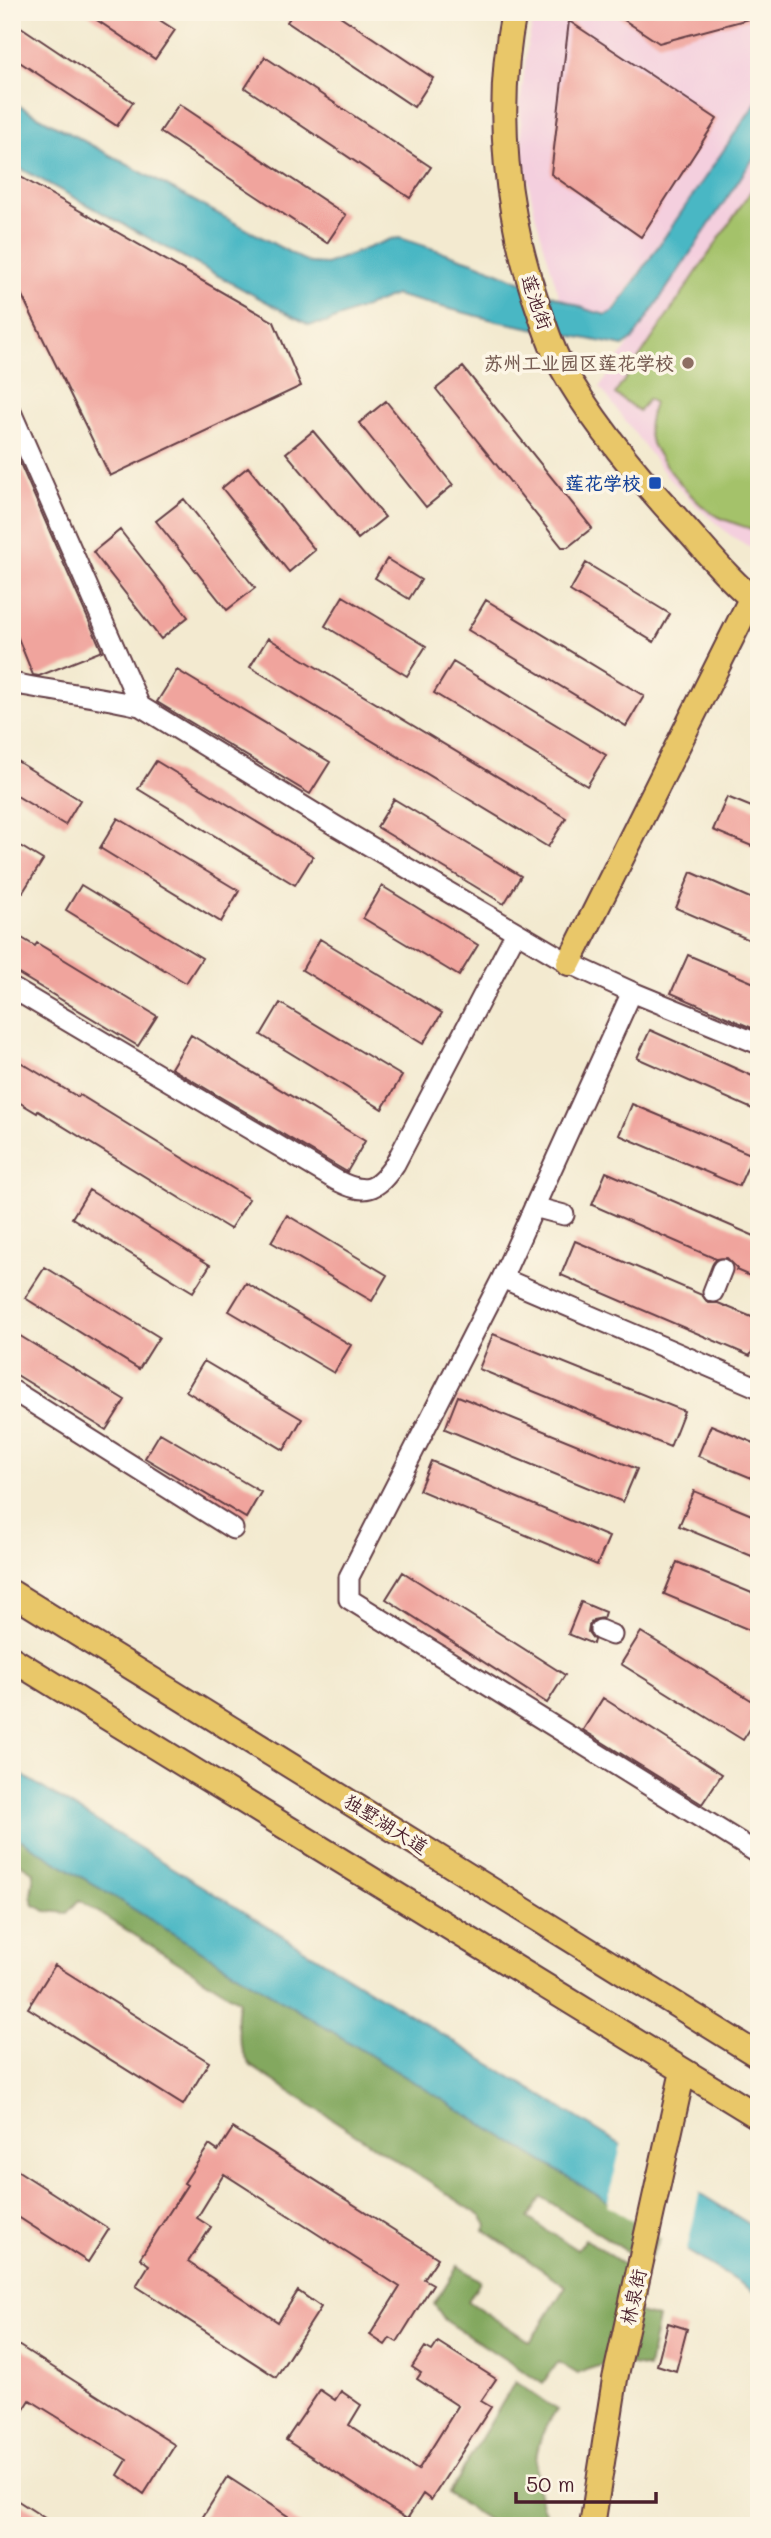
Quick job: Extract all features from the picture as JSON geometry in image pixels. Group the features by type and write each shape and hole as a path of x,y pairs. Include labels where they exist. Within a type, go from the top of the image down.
{"main road":[{"name":"莲池街","path":"514,12 507,60 504,131 517,235 526,273 553,349 577,390 636,471 676,518 755,601"},
{"path":"569,963 755,601"},
{"name":"独墅湖大道","path":"12,1593 759,2056"},
{"path":"12,1659 759,2117"},
{"name":"林泉街","path":"592,2526 615,2379 683,2071"}],"street":[{"path":"12,414 140,706"},
{"path":"12,683 140,706 334,825 569,963 759,1044"},
{"path":"12,988 336,1180 352,1188 366,1190 381,1183 395,1164 516,932"},
{"path":"632,992 502,1278 349,1577 349,1599 759,1854"},
{"path":"534,1207 564,1215"},
{"path":"713,1292 722,1269"},
{"path":"502,1278 759,1388"},
{"path":"12,1390 233,1529"}],"shaded area":[{"path":"535,12 759,12 759,98 610,314 588,310 560,299 536,218 523,157 520,106 527,48"},
{"name":"苏州工业园区莲花学校","path":"759,150 759,553 730,535 698,508 666,475 600,387"}],"green space":[{"name":"苏州工业园区莲花学校","path":"759,179 757,531 730,522 707,510 677,479 658,455 649,435 654,403 648,399 639,411 615,394"},
{"path":"12,1834 662,2235 647,2264 542,2197 528,2218 577,2250 585,2239 630,2268 634,2312 658,2318 648,2368 612,2364 594,2367 578,2374 558,2362 543,2384 445,2320 434,2304 458,2266 480,2281 468,2301 530,2342 566,2286 484,2230 487,2225 481,2216 251,2066 238,2035 239,2001 79,1900 67,1913 46,1911 34,1905 31,1896 34,1872 12,1858"},
{"path":"515,2382 557,2410 541,2438 536,2467 540,2497 552,2526 497,2526 448,2494"}],"water":[{"path":"759,98 759,150 633,339 623,346 497,321 395,295 326,323 309,325 12,164 12,102 309,263 326,264 400,238 476,263 606,315 615,310"},
{"path":"12,1769 759,2230 759,2295 12,1834"}],"pier":[{"path":"622,2142 700,2190 686,2254 607,2205"}],"building":[{"path":"85,12 147,12 175,30 155,59"},
{"path":"294,12 334,12 433,78 414,107 287,22"},
{"path":"612,12 755,12 756,17 659,43"},
{"path":"12,21 133,102 117,126 12,57"},
{"path":"569,21 717,119 641,237 551,174"},
{"path":"265,57 431,167 410,198 245,88"},
{"path":"179,104 346,215 327,243 160,132"},
{"path":"12,172 274,322 301,386 110,476 12,275"},
{"path":"463,367 592,528 568,547 562,547 436,389"},
{"path":"386,401 453,485 426,507 359,423"},
{"path":"313,431 385,517 358,539 286,453"},
{"path":"12,445 102,651 39,676 33,675 12,623"},
{"path":"248,467 315,550 289,572 222,488"},
{"path":"184,499 255,588 227,610 156,521"},
{"path":"120,530 188,617 161,639 93,552"},
{"path":"387,559 421,580 409,599 375,578"},
{"path":"586,563 670,614 654,642 570,591"},
{"path":"343,596 426,646 407,676 325,626"},
{"path":"486,600 644,696 626,726 468,630"},
{"path":"268,638 566,818 548,847 250,667"},
{"path":"453,662 606,755 587,786 434,693"},
{"path":"177,670 330,762 310,794 157,702"},
{"path":"12,758 80,800 65,825 12,793"},
{"path":"156,761 313,856 295,885 138,789"},
{"path":"727,797 759,810 759,849 713,830"},
{"path":"394,799 521,876 504,904 377,827"},
{"path":"118,818 239,891 221,922 100,848"},
{"path":"12,841 43,860 23,892 12,886"},
{"path":"691,872 759,902 759,944 676,908"},
{"path":"81,885 202,958 186,983 66,910"},
{"path":"382,886 478,945 459,976 363,918"},
{"path":"12,932 35,946 37,943 157,1016 138,1046 12,970"},
{"path":"320,939 442,1013 423,1044 302,970"},
{"path":"688,955 759,985 759,1031 671,993"},
{"path":"280,1003 402,1076 382,1109 261,1035"},
{"path":"650,1030 759,1079 759,1112 637,1058"},
{"path":"191,1035 365,1141 347,1172 171,1068"},
{"path":"12,1057 78,1097 80,1095 249,1199 230,1229 38,1111 37,1113 12,1098"},
{"path":"632,1104 753,1155 739,1186 619,1135"},
{"path":"606,1172 759,1238 759,1280 736,1270 727,1258 716,1259 592,1205"},
{"path":"89,1190 210,1265 193,1292 72,1218"},
{"path":"287,1215 387,1275 372,1301 271,1242"},
{"path":"575,1241 702,1295 708,1303 718,1303 759,1320 759,1337 750,1356 561,1275"},
{"path":"45,1267 159,1337 139,1369 25,1298"},
{"path":"246,1283 351,1345 334,1373 229,1311"},
{"path":"12,1331 125,1400 106,1430 12,1372"},
{"path":"493,1334 684,1411 670,1447 479,1369"},
{"path":"204,1361 302,1419 284,1450 186,1391"},
{"path":"458,1396 637,1469 623,1502 445,1429"},
{"path":"711,1425 759,1445 759,1481 698,1456"},
{"path":"160,1433 261,1492 246,1518 145,1458"},
{"path":"431,1461 609,1537 597,1565 419,1490"},
{"path":"694,1491 759,1518 759,1559 679,1526"},
{"path":"677,1562 759,1596 759,1634 664,1594"},
{"path":"403,1572 565,1675 547,1703 386,1599"},
{"path":"581,1602 605,1612 603,1618 593,1620 589,1626 588,1632 594,1640 593,1644 568,1634"},
{"path":"641,1632 759,1705 759,1715 743,1740 621,1664"},
{"path":"603,1698 722,1774 702,1804 583,1730"},
{"path":"55,1965 209,2062 183,2105 28,2008"},
{"path":"233,2128 438,2258 424,2279 433,2284 397,2342 390,2338 385,2345 370,2335 400,2287 224,2174 197,2218 211,2227 188,2262 278,2322 298,2291 321,2307 276,2377 136,2286 149,2265 140,2258 187,2185 184,2183 209,2145 218,2151"},
{"path":"12,2167 109,2229 88,2262 12,2213"},
{"path":"668,2323 687,2329 676,2371 657,2365"},
{"path":"438,2342 496,2379 481,2401 491,2407 431,2500 423,2494 407,2519 286,2440 320,2390 335,2400 341,2391 361,2405 349,2425 418,2470 458,2406 417,2379 421,2373 412,2367 425,2347 432,2351"},
{"path":"18,2345 175,2445 144,2494 118,2475 127,2460 30,2400 12,2428 12,2354"},
{"path":"228,2477 303,2526 197,2526"},
{"path":"12,2497 57,2526 12,2526"}],"place":[{"name":"苏州工业园区莲花学校","path":"688,363"},
{"name":"莲花学校","path":"655,483"}]}
